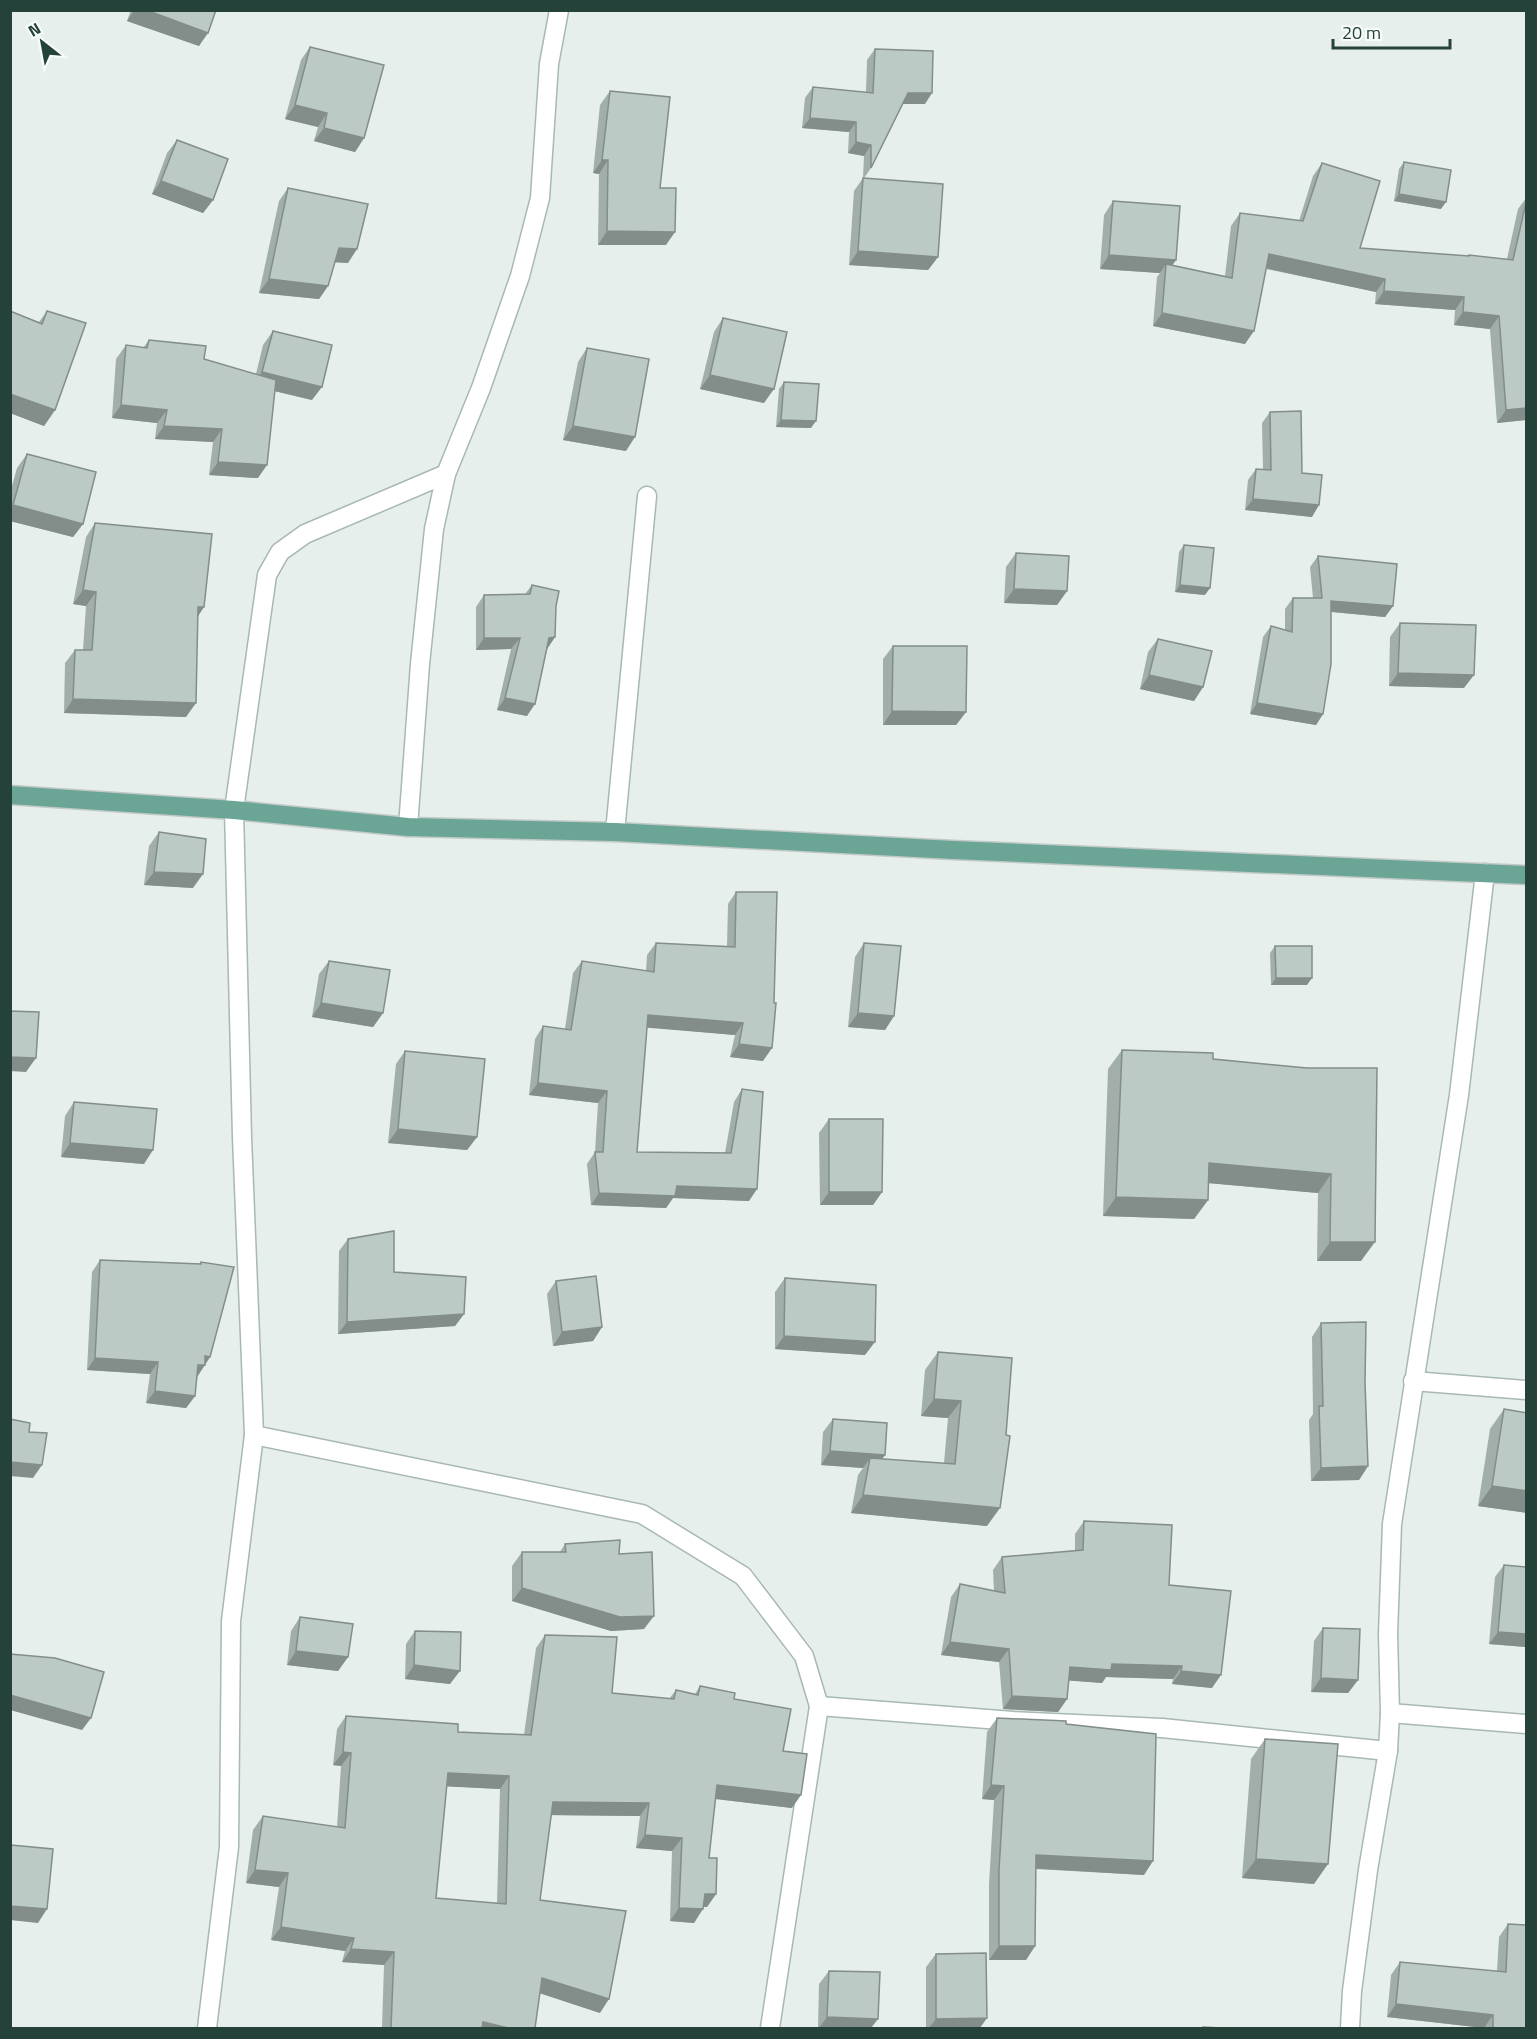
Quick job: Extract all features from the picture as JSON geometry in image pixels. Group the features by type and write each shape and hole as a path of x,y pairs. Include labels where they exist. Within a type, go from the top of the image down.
{"main road":[{"path":"10,795 234,810 408,827 615,832 953,850 1527,875"}],"street":[{"path":"408,827 420,664 434,529 446,474 482,388 520,276 540,198 549,64 559,10"},
{"path":"207,2028 229,1846 231,1621 254,1435 242,1137 234,810 267,575 280,552 305,534 446,474"},
{"path":"615,832 647,496"},
{"path":"1350,2028 1352,1990 1368,1870 1388,1751 1392,1524 1459,1095 1485,873"},
{"path":"1413,1381 1527,1390"},
{"path":"254,1435 642,1514 743,1576 804,1656 819,1706 770,2028"},
{"path":"819,1706 1013,1721 1162,1728 1388,1751"},
{"path":"1390,1713 1527,1724"}],"building":[{"path":"146,10 216,10 208,33"},
{"path":"310,47 384,65 364,138 324,128 327,113 295,105"},
{"path":"875,49 933,51 932,93 908,93 871,168 871,145 856,142 856,122 810,118 813,87 873,93"},
{"path":"610,91 670,97 660,188 676,188 675,232 607,231 608,160 602,160"},
{"path":"177,140 228,159 213,200 161,181"},
{"path":"1404,162 1451,170 1446,202 1399,194"},
{"path":"1322,163 1380,181 1360,248 1513,260 1527,198 1527,408 1506,410 1499,316 1463,312 1464,297 1384,291 1385,279 1269,254 1254,331 1162,313 1166,264 1232,278 1240,213 1303,221"},
{"path":"863,178 943,184 938,257 858,251"},
{"path":"288,188 368,204 357,249 339,248 328,286 269,279"},
{"path":"1113,201 1180,206 1176,260 1109,255"},
{"path":"10,311 42,324 47,311 86,323 55,410 10,394"},
{"path":"723,318 787,332 774,389 710,375"},
{"path":"273,331 332,345 322,387 262,372"},
{"path":"149,340 206,346 204,359 276,380 267,465 218,462 222,429 164,426 167,410 121,405 126,345 147,348"},
{"path":"587,348 649,359 635,437 573,426"},
{"path":"784,382 819,384 816,421 781,420"},
{"path":"1301,411 1302,473 1322,475 1319,505 1253,499 1256,469 1271,470 1270,412"},
{"path":"27,454 96,472 83,524 13,505"},
{"path":"95,523 212,534 204,607 198,607 196,703 73,699 75,650 92,650 96,592 83,590"},
{"path":"1184,545 1214,548 1210,588 1180,585"},
{"path":"1016,553 1069,556 1067,591 1014,589"},
{"path":"1318,556 1397,564 1393,606 1331,601 1331,664 1323,714 1257,703 1271,626 1292,632 1293,598 1322,598"},
{"path":"532,585 559,591 555,637 549,638 535,704 505,698 520,638 484,638 484,595 530,594"},
{"path":"1400,623 1476,625 1474,675 1398,673"},
{"path":"1158,639 1212,651 1203,687 1149,675"},
{"path":"893,646 967,646 966,712 892,711"},
{"path":"159,832 206,839 203,874 154,872"},
{"path":"736,892 777,892 774,1003 776,1003 772,1048 739,1044 743,1023 648,1015 637,1152 731,1153 742,1089 763,1092 757,1189 677,1186 675,1196 599,1193 595,1152 603,1152 607,1091 538,1083 543,1026 571,1030 582,961 654,972 656,943 735,947"},
{"path":"864,943 901,946 894,1016 858,1013"},
{"path":"1275,946 1312,946 1312,978 1276,978"},
{"path":"329,961 390,970 383,1013 321,1003"},
{"path":"10,1011 39,1012 36,1058 10,1057"},
{"path":"1122,1050 1213,1053 1213,1059 1307,1068 1377,1068 1375,1242 1330,1242 1331,1174 1209,1163 1208,1200 1116,1197"},
{"path":"405,1051 485,1059 477,1137 398,1129"},
{"path":"74,1102 157,1109 153,1150 70,1143"},
{"path":"829,1119 883,1119 882,1192 829,1192"},
{"path":"394,1231 394,1272 466,1277 464,1314 347,1322 348,1239"},
{"path":"100,1260 201,1264 201,1262 234,1267 210,1357 205,1356 205,1365 198,1365 195,1396 155,1391 158,1362 95,1358"},
{"path":"596,1276 602,1327 562,1332 556,1281"},
{"path":"785,1278 876,1285 875,1342 784,1336"},
{"path":"1366,1322 1365,1383 1368,1466 1321,1468 1319,1406 1323,1406 1321,1323"},
{"path":"938,1352 1012,1358 1006,1435 1010,1436 1000,1508 863,1495 870,1458 955,1464 961,1401 934,1399"},
{"path":"1504,1409 1527,1413 1527,1491 1492,1486"},
{"path":"10,1419 30,1423 29,1432 47,1433 42,1465 10,1462"},
{"path":"833,1419 887,1423 885,1455 830,1451"},
{"path":"1084,1521 1172,1525 1169,1585 1231,1591 1221,1675 1181,1671 1182,1666 1112,1664 1111,1670 1070,1667 1067,1699 1012,1696 1009,1649 950,1642 960,1584 1005,1593 1002,1557 1083,1550"},
{"path":"620,1540 619,1554 652,1552 654,1616 620,1617 522,1588 522,1552 566,1552 565,1544"},
{"path":"1504,1565 1527,1567 1527,1634 1498,1632"},
{"path":"300,1617 353,1624 348,1657 296,1651"},
{"path":"1323,1628 1360,1629 1358,1680 1321,1678"},
{"path":"415,1631 461,1632 460,1671 414,1665"},
{"path":"545,1635 617,1637 612,1693 674,1699 676,1690 698,1695 700,1686 735,1693 734,1699 791,1709 783,1751 807,1754 801,1795 717,1785 709,1858 717,1858 716,1894 705,1894 703,1909 679,1908 682,1838 645,1835 649,1803 553,1802 540,1900 626,1911 609,1999 542,1978 535,2028 508,2028 483,2022 482,2028 391,2028 394,1952 351,1949 354,1938 281,1927 288,1873 255,1870 263,1816 345,1828 351,1753 343,1752 346,1716 458,1724 458,1732 531,1735","holes":["448,1773 509,1776 506,1904 436,1898"]},
{"path":"10,1654 55,1658 104,1672 91,1718 10,1695"},
{"path":"997,1718 1066,1721 1066,1724 1156,1734 1153,1861 1036,1855 1035,1946 999,1946 999,1870 1004,1786 991,1785"},
{"path":"1265,1739 1338,1744 1328,1864 1256,1859"},
{"path":"11,1845 53,1849 47,1909 10,1906"},
{"path":"1508,1924 1527,1925 1527,2028 1493,2028 1493,2015 1396,2004 1400,1962 1506,1972"},
{"path":"986,1953 987,2018 936,2019 936,1954"},
{"path":"829,1971 880,1972 878,2019 827,2017"}]}
